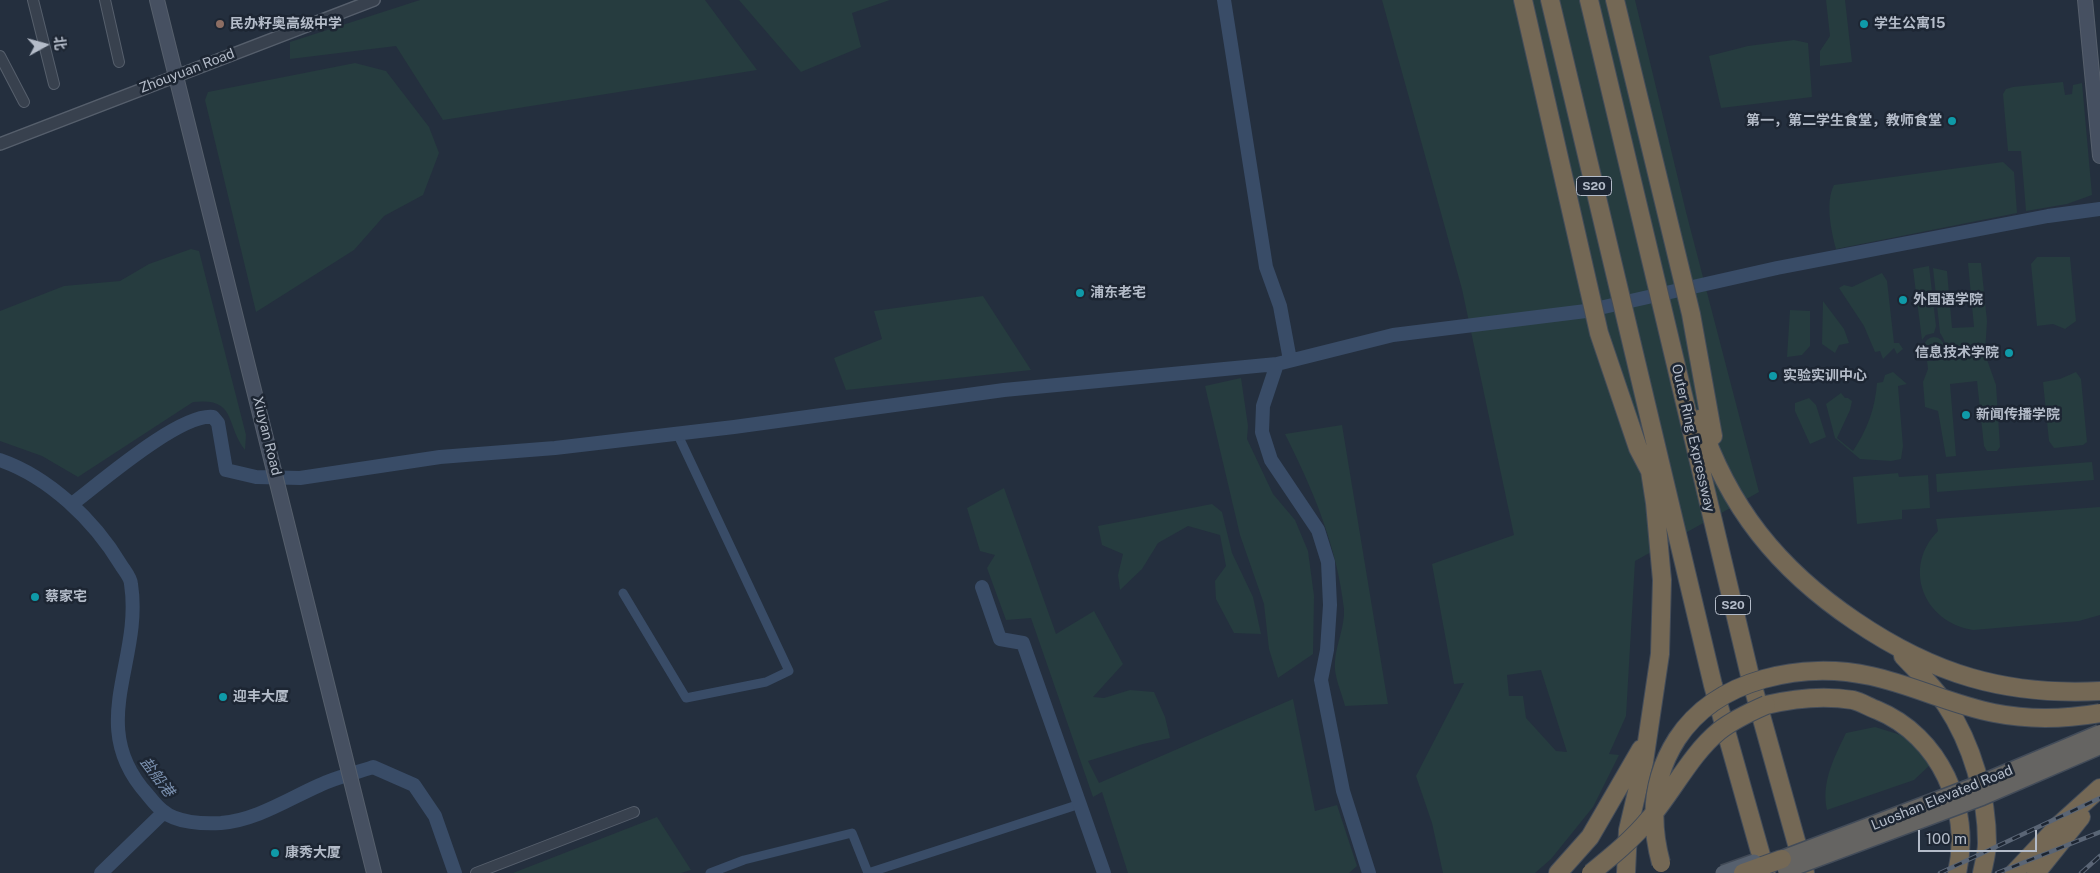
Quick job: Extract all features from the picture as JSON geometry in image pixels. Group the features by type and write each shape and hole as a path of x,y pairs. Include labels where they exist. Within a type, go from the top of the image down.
{"highway":[{"path":"1523,0 1599,333 1638,448 1650,471 1659,539 1662,620 1656,686 1645,742 1644,762 1626,844 1626,873"},
{"name":"S20","path":"1550,0 1713,686 1766,873"},
{"name":"Outer Ring Expressway","path":"1589,0 1750,676 1805,873"},
{"path":"1616,0 1691,314 1713,430 1713,458"},
{"path":"1679,378 1692,393 1713,458 1747,519 1780,560 1819,595 1883,640 1921,675 1945,705 1958,726 1976,773 1985,812 1987,845 1982,873"},
{"path":"1650,471 1656,446"},
{"path":"1883,640 1948,672 1995,685 2049,692 2100,690"},
{"path":"1664,868 1654,830 1653,816 1656,786 1665,760 1681,733 1700,713 1723,696 1749,684 1790,673 1838,671 1887,680 1942,699 1996,713 2038,718 2100,713"},
{"path":"1591,873 1619,850 1649,820 1718,732 1742,716 1766,704 1793,698 1822,697 1854,700 1885,713 1909,728 1930,750 1948,777 1957,806 1961,835 1960,859 1957,873"},
{"name":"Luoshan Elevated Road","path":"1784,869 2100,733"},
{"path":"1558,873 1590,837 1622,785 1645,742"},
{"name":"Luoshan Elevated Road","path":"1784,869 1982,797 2100,746"},
{"path":"2014,873 2051,833 2100,788"},
{"path":"2036,873 2100,795"},
{"path":"1743,873 1784,869"}],"main road":[{"name":"Xiuyan Road","path":"157,0 269,443 374,873"},
{"path":"2085,0 2100,156"},
{"path":"1723,873 1976,780 2100,727"},
{"path":"1784,869 1987,800 2100,751"}],"street":[{"path":"33,0 54,84"},
{"path":"105,0 120,62"},
{"name":"Zhouyuan Road","path":"0,144 374,0"},
{"path":"0,56 24,102"},
{"path":"480,872 634,812"}],"green space":[{"path":"420,0 705,0 757,70 443,120 396,46 290,59 290,42"},
{"path":"739,0 890,0 852,13 861,47 801,72"},
{"path":"1382,0 1635,0 1686,212 1759,492 1635,561 1626,716 1609,754 1619,755 1593,807 1551,859 1535,873 1443,873 1432,823 1416,776 1464,683 1454,684 1432,564 1514,535 1462,289","holes":["1541,670 1567,752 1556,751 1526,718 1523,696 1509,696 1507,675"]},
{"path":"1826,0 1845,0 1852,62 1820,66 1820,51 1830,36"},
{"path":"1794,40 1808,43 1812,97 1721,108 1709,56 1748,46"},
{"path":"355,63 386,71 429,127 439,153 423,195 384,216 354,250 256,312 205,100 208,92"},
{"path":"2063,82 2065,95 2072,94 2073,85 2082,83 2092,195 2067,204 2026,211 2021,151 2008,151 2003,94 2006,89 2013,87"},
{"path":"2003,162 2014,172 2017,213 1836,249 1829,208 1834,185"},
{"path":"191,249 199,251 246,435 245,450 224,408 207,402 193,402 78,477 42,456 0,441 0,311 64,286 120,281 149,264"},
{"path":"2037,257 2070,257 2076,321 2065,329 2053,324 2037,326 2031,264"},
{"path":"1968,263 1981,263 1987,321 1985,354 1996,385 2000,447 1997,451 1987,451 1984,446 1977,381 1950,384 1956,456 1946,457 1938,411 1925,407 1923,382 1928,369 1927,361 1939,359 1945,353 1946,348 1940,333 1933,268 1947,271 1952,328 1974,327"},
{"path":"1929,266 1936,326 1934,333 1926,335 1922,340 1913,269"},
{"path":"1882,273 1887,281 1894,343 1899,343 1903,349 1897,354 1894,348 1883,359 1880,351 1875,352 1864,326 1839,288 1844,285 1852,287"},
{"path":"983,296 1031,370 846,390 834,358 882,339 874,311"},
{"path":"1823,301 1844,329 1849,343 1839,345 1835,353 1822,344"},
{"path":"1790,310 1810,311 1810,346 1802,355 1787,357"},
{"path":"1934,337 1941,340 1944,347 1941,354 1934,357 1927,354 1924,347 1927,340"},
{"path":"1893,372 1907,384 1898,386 1903,446 1901,459 1891,461 1860,459 1835,438 1826,404 1841,393 1845,398 1852,401 1850,410 1837,438 1853,451 1870,419 1877,383 1883,382 1885,375"},
{"path":"2076,372 2081,379 2087,442 2083,445 2054,448 2049,441 2043,382 2060,379"},
{"path":"1241,378 1248,426 1247,439 1273,494 1295,520 1308,551 1314,596 1313,654 1278,678 1269,649 1264,604 1240,535 1205,386"},
{"path":"1809,398 1816,405 1826,437 1810,444 1795,411 1795,403"},
{"path":"1342,425 1388,704 1345,706 1336,678 1335,666 1344,615 1336,563 1314,497 1285,434"},
{"path":"2092,462 2094,480 1937,492 1936,474"},
{"path":"1898,473 1899,477 1928,475 1930,508 1902,510 1902,519 1857,524 1853,477"},
{"path":"1004,488 1056,634 1094,611 1123,664 1093,697 1104,698 1130,690 1154,692 1165,717 1170,738 1143,744 1088,761 1099,783 1293,699 1315,811 1337,805 1357,866 1349,873 1128,873 1102,792 1093,797 1031,618 1006,620 987,568 995,555 980,551 967,508"},
{"path":"1212,504 1222,512 1232,553 1253,597 1261,634 1234,633 1216,599 1215,581 1226,566 1220,535 1188,526 1158,543 1142,569 1120,590 1118,575 1123,554 1102,545 1098,526"},
{"path":"2100,507 2100,615 2079,621 1973,630 1956,625 1941,616 1930,605 1923,591 1920,576 1921,561 1927,545 1938,531 1936,519"},
{"path":"1875,727 1904,736 1931,764 1914,780 1827,810 1827,780 1833,761 1846,733"},
{"path":"657,817 691,870 681,873 513,873"}],"waterway":[{"path":"1224,0 1266,267 1280,306 1290,360"},
{"path":"72,504 161,437 199,419 213,417 218,423 226,470 256,477 300,478 440,457 555,448 734,427 1004,390 1277,364 1393,335 1586,311 1777,268 2048,216 2100,209"},
{"path":"1277,364 1263,406 1262,432 1271,460 1318,530 1328,562 1330,605 1327,650 1321,680 1343,791 1369,873"},
{"path":"623,593 686,698 766,682 789,671 677,433"},
{"name":"盐船港","path":"0,460 36,477 69,502 98,532 130,579 133,613 120,692 118,718 120,743 129,768 159,808 175,818 190,822 221,823 234,821 272,808 326,782 373,767 414,785 435,816 455,873"},
{"path":"982,587 1000,639 1023,643 1104,873"},
{"path":"868,873 1080,804"},
{"path":"101,873 164,812"},
{"path":"710,873 744,860 852,833 868,873"}],"railway":[{"path":"1940,873 2100,798"},
{"path":"1997,873 2100,832"},
{"path":"2081,873 2100,856"}],"place":[{"name":"民办籽奥高级中学","path":"220,24"},
{"name":"学生公寓15","path":"1864,24"},
{"name":"第一，第二学生食堂，教师食堂","path":"1952,121"},
{"name":"浦东老宅","path":"1080,293"},
{"name":"外国语学院","path":"1903,300"},
{"name":"信息技术学院","path":"2009,353"},
{"name":"实验实训中心","path":"1773,376"},
{"name":"新闻传播学院","path":"1966,415"},
{"name":"蔡家宅","path":"35,597"},
{"name":"迎丰大厦","path":"223,697"},
{"name":"康秀大厦","path":"275,853"}]}
